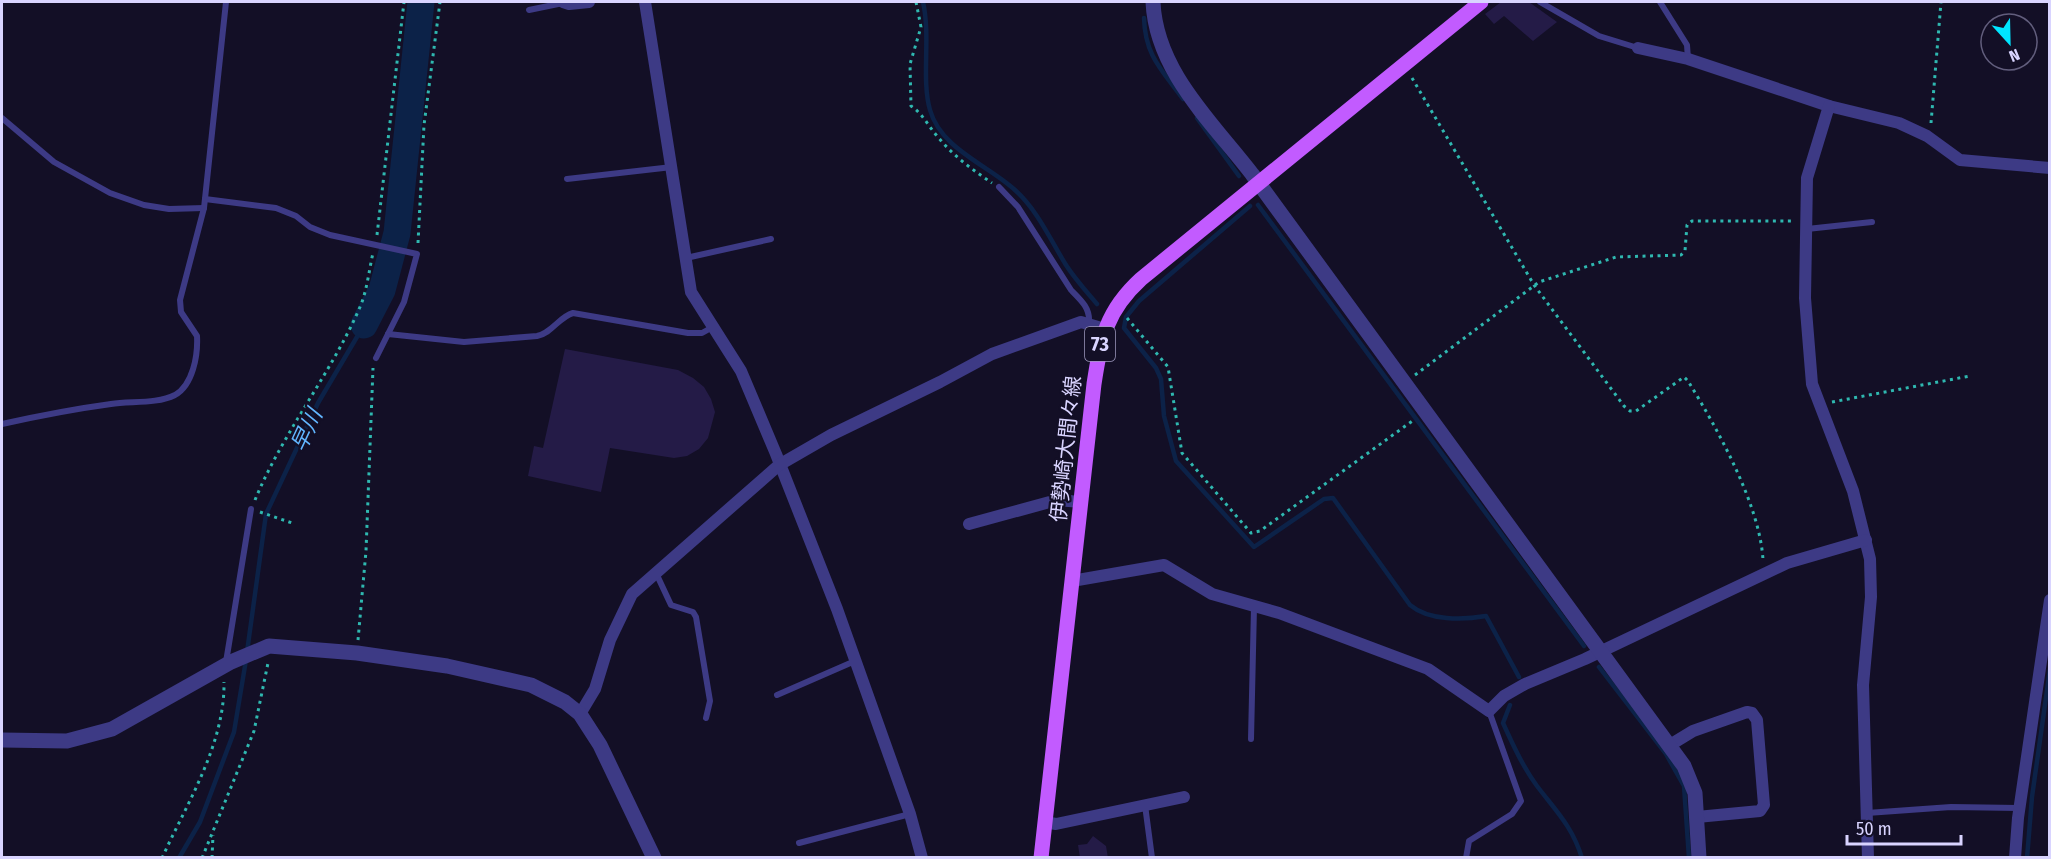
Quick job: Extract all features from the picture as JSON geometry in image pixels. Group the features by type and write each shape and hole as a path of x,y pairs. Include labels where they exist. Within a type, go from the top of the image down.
{"main road":[{"name":"伊勢崎大間々線","path":"1041,858 1094,384 1104,329 1116,305 1141,279 1481,2"}],"street":[{"path":"563,2 589,2"},
{"path":"645,2 691,292 711,328 741,371 780,465 855,661 910,814 922,858"},
{"path":"1153,2 1158,40 1170,65 1689,773 1695,793 1699,858"},
{"path":"1638,48 1688,59 1829,106 1899,123 1927,136 1960,160 2049,168"},
{"path":"1829,106 1807,177 1805,298 1812,384 1853,491 1866,540 1872,576 1863,685 1868,858"},
{"path":"580,714 595,689 620,614 632,594 780,465 831,435 992,354 1055,330 1089,322 1104,329"},
{"path":"969,524 1057,500 1081,502"},
{"path":"1072,581 1164,565 1212,594 1254,606 1428,669 1489,711 1504,696 1525,684 1801,557 1866,540"},
{"path":"2015,858 2019,808 2049,600"},
{"path":"2,740 67,741 103,732 228,664 266,647 357,653 447,666 531,685 565,702 580,714 600,745 654,858"},
{"path":"1670,745 1693,731 1747,712 1752,713 1756,720 1764,805 1760,811 1697,817"},
{"path":"1044,822 1056,824 1184,797"}],"lane":[{"path":"2,424 113,403 166,398 177,394 187,383 192,371 197,336 182,312 180,300 204,208 226,2"},
{"path":"529,10 563,2"},
{"path":"1540,2 1599,36 1638,48"},
{"path":"1660,2 1687,45 1688,59"},
{"path":"2,118 54,162 110,193 144,205 169,209 204,208"},
{"path":"567,179 672,167"},
{"path":"999,187 1018,207 1071,290 1088,310 1089,322"},
{"path":"205,199 276,208 330,235 417,254 404,302 376,358"},
{"path":"1807,225 1872,222"},
{"path":"686,258 771,239"},
{"path":"388,334 464,342 537,336 547,333 566,315 573,313 688,333 702,333 711,328"},
{"path":"228,664 255,510"},
{"path":"656,573 671,605 693,612 696,617 710,701 706,718"},
{"path":"1251,739 1254,606"},
{"path":"777,695 855,661"},
{"path":"1466,858 1469,841 1512,814 1521,801 1489,711"},
{"path":"1145,805 1152,858"},
{"path":"1867,813 1951,807 2019,808"},
{"path":"799,843 910,814"}],"path":[{"path":"295,524 255,510 279,450 326,374 361,305 377,246 404,2"},
{"path":"417,254 424,125 440,2"},
{"path":"916,2 921,27 910,64 911,106 922,114 951,151 999,187"},
{"path":"1927,136 1931,128 1935,95 1941,2"},
{"path":"1404,65 1534,285 1630,411 1636,411 1684,377 1688,381 1725,449 1758,524 1766,573"},
{"path":"1404,383 1534,285 1616,257 1681,255 1685,250 1687,225 1692,221 1807,225"},
{"path":"1116,305 1168,367 1182,453 1225,506 1251,533 1260,531 1425,412"},
{"path":"357,653 366,551 371,378 376,358"},
{"path":"1821,404 1970,376"},
{"path":"202,858 254,730 267,673 266,647"},
{"path":"162,858 210,752 223,702 228,664"},
{"path":"212,858 213,830"}],"building":[{"path":"1501,2 1529,2 1557,22 1533,41 1504,16 1494,24 1485,14"},
{"path":"565,349 678,370 693,378 704,387 715,412 708,438 699,449 687,456 674,458 610,448 601,492 528,476 534,446 543,448"},
{"path":"1093,836 1106,846 1108,858 1080,858 1078,845 1087,844"}],"waterway":[{"name":"早川","path":"364,325 382,290 397,233 421,2"},
{"path":"923,2 926,30 927,98 936,124 955,146 1004,181 1023,198 1037,216 1069,270 1097,304"},
{"path":"1144,18 1151,53 1183,99"},
{"path":"1197,118 1239,176"},
{"path":"1258,205 1584,646"},
{"path":"1250,206 1139,301 1126,317 1124,328 1156,368 1161,379 1164,416 1176,461 1254,547 1324,499 1333,498 1410,605 1436,617 1486,616 1519,677"},
{"name":"早川","path":"247,652 266,514 318,403 364,325"},
{"name":"早川","path":"179,858 200,822 234,732 246,660"},
{"path":"1599,667 1666,754 1684,786 1689,858"},
{"path":"2027,858 2032,797 2050,669"},
{"path":"1510,705 1503,723 1523,764 1568,828 1582,858"}]}
